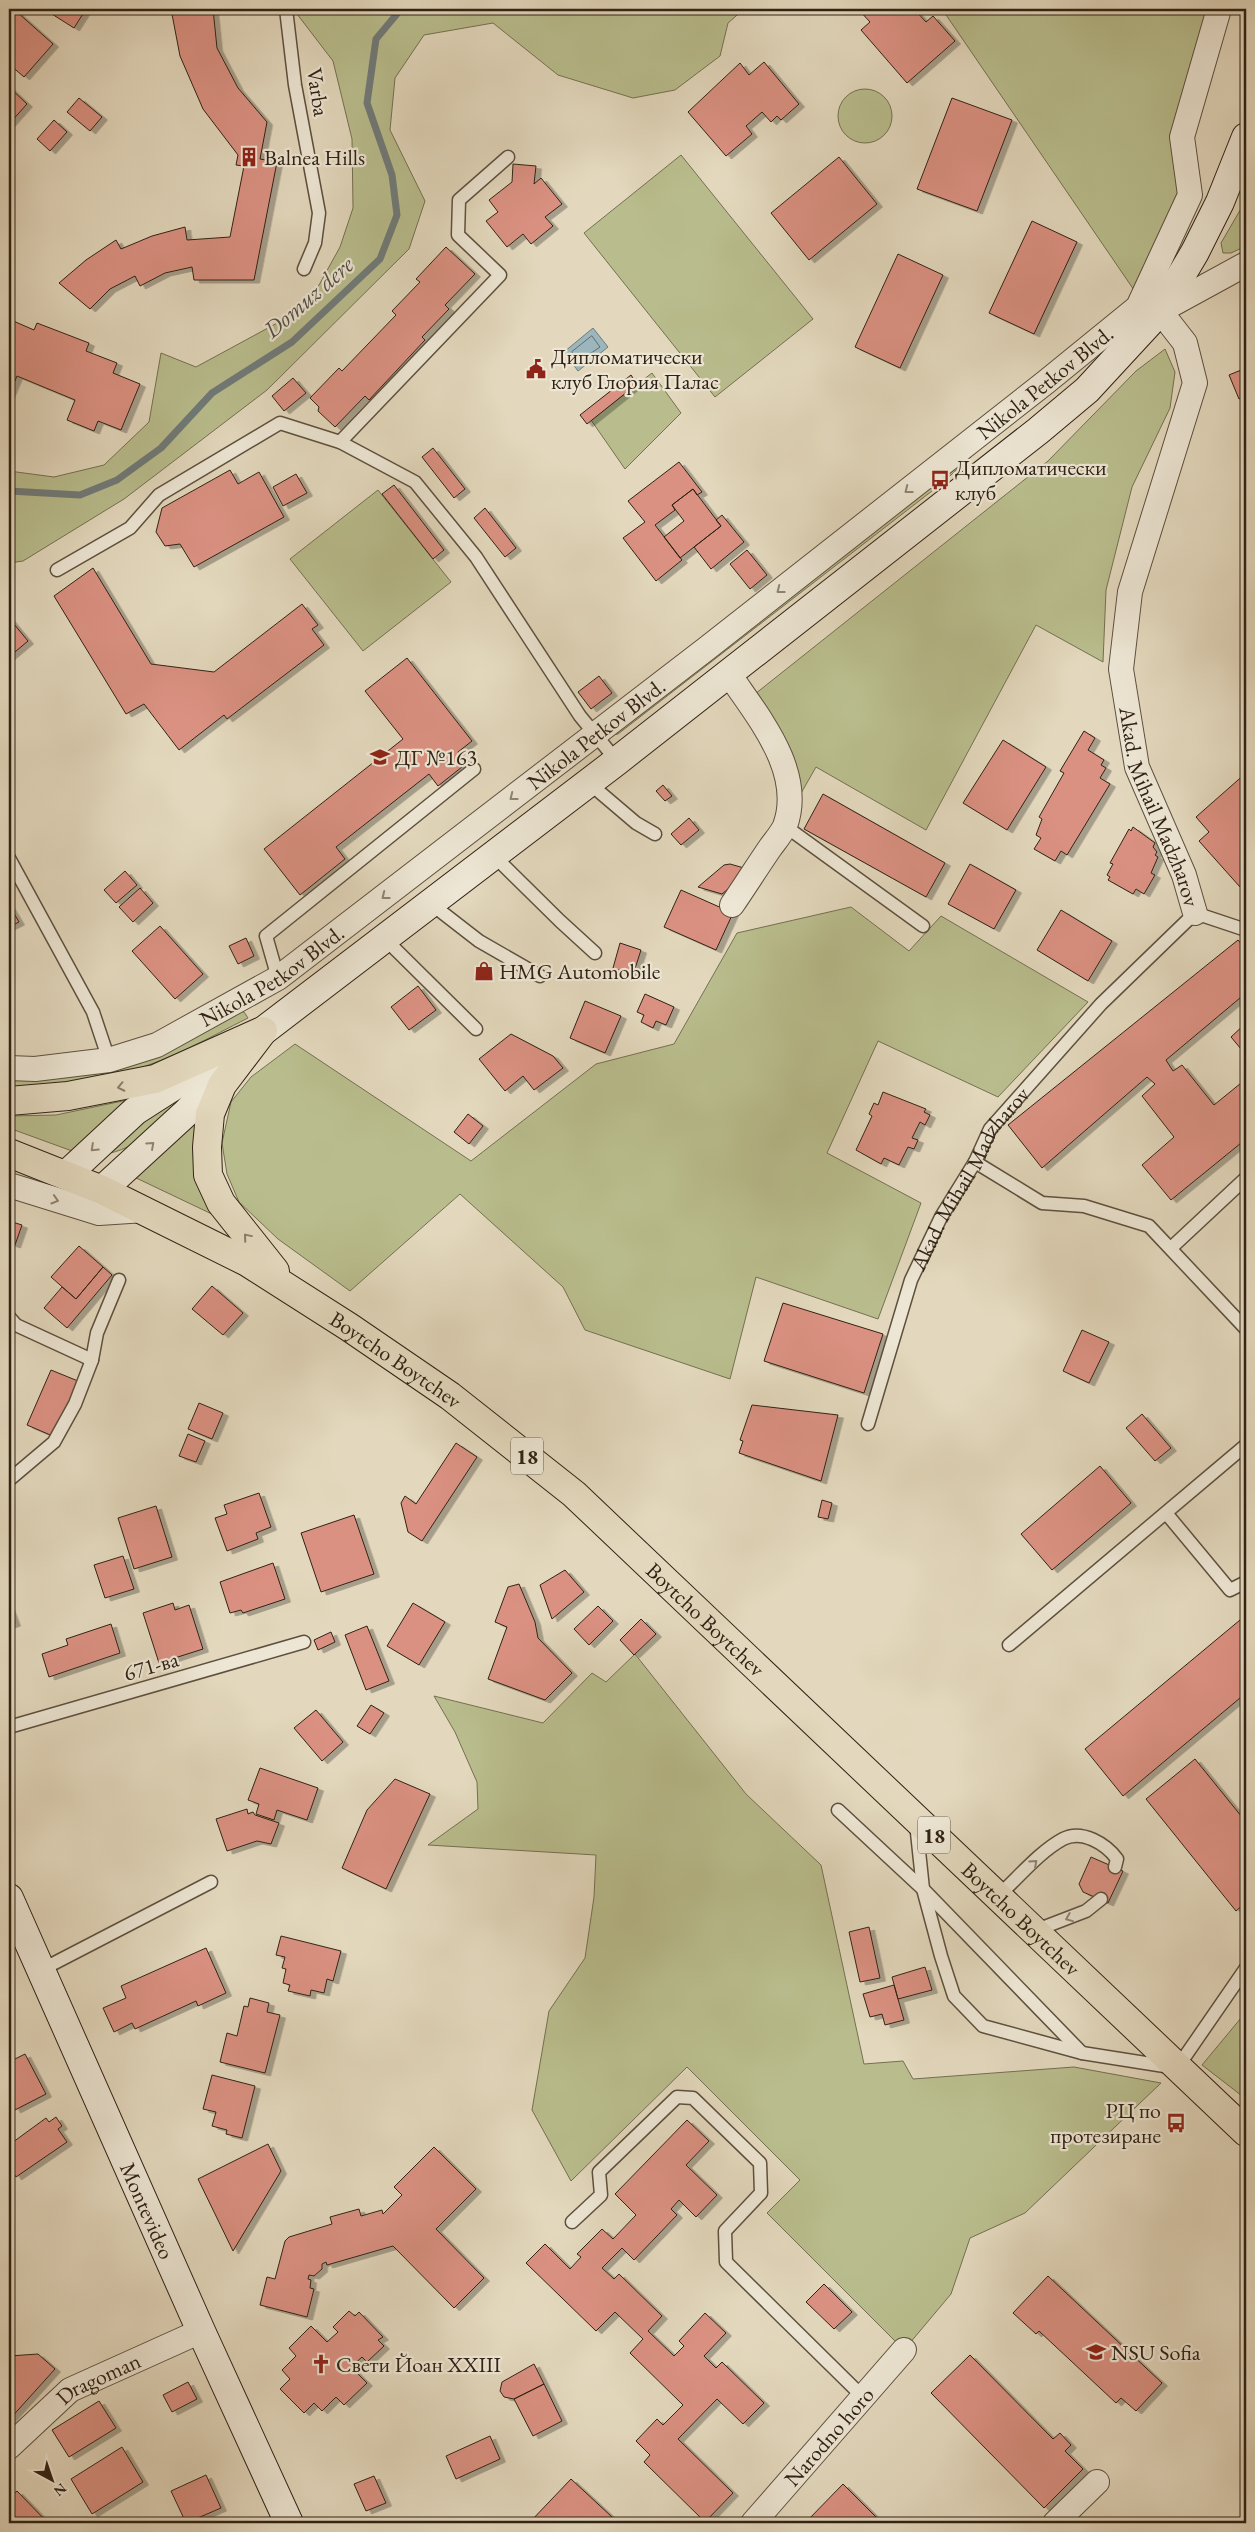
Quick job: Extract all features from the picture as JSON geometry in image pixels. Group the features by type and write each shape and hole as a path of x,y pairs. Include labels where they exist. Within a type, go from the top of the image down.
{"highway":[{"path":"9,1101 68,1096 155,1080 263,1031"},
{"path":"263,1031 222,1085 210,1114 207,1147 208,1175 221,1203 238,1227 289,1288"},
{"name":"18","path":"9,1153 102,1190"},
{"name":"Boytcho Boytchev","path":"102,1190 247,1262 289,1288 450,1396 574,1494 1246,2132"}],"street":[{"path":"1149,309 1190,195 1182,137 1219,9"},
{"name":"Nikola Petkov Blvd.","path":"66,1175 135,1111 263,1031 589,783 1052,420 1087,390 1195,252 1216,210 1246,138"},
{"path":"1149,309 1246,264"},
{"name":"Nikola Petkov Blvd.","path":"9,1068 35,1068 109,1060 157,1045 278,978 595,734 1046,382 1149,309"},
{"name":"Akad. Mihail Madzharov","path":"1149,309 1184,343 1195,383 1130,592 1121,669 1137,767 1184,875 1195,913"},
{"path":"729,674 769,735 782,762 788,785 789,803 785,826 732,905"},
{"name":"Nikola Petkov Blvd.","path":"102,1190 187,1112 263,1031"},
{"path":"9,1185 99,1213 144,1210"},
{"name":"Montevideo","path":"9,1898 201,2331 290,2523"},
{"name":"Dragoman","path":"9,2448 70,2390 201,2331"},
{"name":"Narodno horo","path":"753,2523 904,2350"},
{"path":"1055,2523 1097,2482"}],"lane":[{"name":"Varba","path":"286,9 295,85 319,213 315,243 304,269"},
{"path":"340,442 500,275 458,235 460,200 508,157"},
{"path":"57,570 130,528 159,496 280,423 340,442 415,482 476,557 580,716 617,761"},
{"path":"278,978 266,936 474,769"},
{"path":"589,783 636,823 655,834"},
{"path":"785,826 923,926"},
{"path":"493,855 595,953"},
{"path":"9,858 93,1012 109,1060"},
{"path":"430,903 479,941 540,976"},
{"path":"1195,913 1246,930"},
{"name":"Akad. Mihail Madzharov","path":"868,1424 912,1280 941,1216 975,1162 990,1129 1101,1004 1195,913"},
{"path":"384,938 476,1029"},
{"path":"975,1162 1042,1204 1084,1206 1149,1226 1246,1329"},
{"path":"1171,1248 1246,1178"},
{"path":"9,1480 54,1442 75,1404 92,1360 96,1333 119,1280"},
{"path":"9,1317 16,1325 92,1360"},
{"path":"1009,1645 1246,1445"},
{"path":"1166,1513 1230,1590 1246,1582"},
{"name":"671-ва","path":"9,1727 304,1642"},
{"path":"838,1810 923,1889 1082,2053"},
{"path":"915,1817 923,1889 954,1996 983,2026 1082,2053 1177,2068 1246,1968"},
{"path":"998,1896 1064,1838 1089,1837 1110,1850 1117,1859 1115,1867"},
{"path":"41,1970 211,1882"},
{"path":"1034,1931 1086,1911 1100,1900"},
{"path":"572,2222 601,2195 599,2172 677,2097 693,2098 760,2163 761,2193 725,2231 726,2262 862,2396"}],"green space":[{"path":"296,9 744,9 728,23 720,56 675,90 633,98 558,75 493,23 424,35 395,78 390,130 425,201 409,249 267,390 124,499 23,561 9,563 9,471 54,477 104,465 149,422 161,353 196,367 292,315 319,285 340,247 353,208 352,139 333,61 297,14"},
{"path":"942,9 1209,9 1179,202 1136,293"},
{"path":"865,89 875,91 884,97 890,106 892,116 890,126 884,135 875,141 865,143 855,141 846,135 840,126 838,116 840,106 846,97 855,91"},
{"path":"681,155 813,319 715,397 584,233"},
{"path":"1246,200 1246,246 1231,253 1223,253 1221,243"},
{"path":"1165,349 1175,372 1170,408 1132,487 1106,590 1103,662 1036,625 926,830 816,767 800,795 755,694 1048,461 1136,371"},
{"path":"652,373 681,413 625,469 591,420"},
{"path":"982,447 941,484 618,734 611,735"},
{"path":"378,490 451,582 363,651 290,559"},
{"path":"851,907 909,951 941,916 1088,1002 998,1097 878,1041 827,1153 921,1203 878,1319 756,1277 730,1379 585,1330 563,1287 460,1194 350,1291 278,1239 239,1202 227,1174 222,1143 231,1102 251,1077 295,1044 471,1161 596,1064 674,1044 737,933"},
{"path":"233,1009 244,1012 248,1018 160,1061 114,1075 54,1084 9,1088 9,1074 68,1071"},
{"path":"177,1092 186,1096 151,1130 132,1145 110,1153 113,1143"},
{"path":"132,1099 72,1151 9,1128 9,1116 56,1115"},
{"path":"200,1110 216,1216 132,1176"},
{"path":"635,1654 746,1794 821,1865 864,2064 903,2061 913,2079 1074,2067 1161,2083 1025,2213 970,2238 951,2294 904,2350 767,2213 800,2180 687,2067 571,2181 532,2110 549,2011 585,1958 594,1897 596,1855 428,1845 478,1809 477,1782 455,1732 434,1696 543,1723 592,1673 606,1682"},
{"path":"1246,2012 1246,2099 1202,2065"}],"water":[{"path":"593,328 608,347 578,371 564,352"}],"building":[{"path":"44,9 86,9 74,28"},
{"name":"Balnea Hills","path":"171,9 213,9 217,48 238,88 267,122 260,159 277,162 254,280 194,280 192,267 165,273 140,286 135,276 110,289 90,309 59,283 86,260 116,240 121,249 152,236 185,227 187,240 230,237 244,166 236,165 238,155 203,109 180,56"},
{"path":"858,9 914,9 926,22 933,16 955,41 907,83 861,30 870,22"},
{"path":"17,12 53,44 24,77 9,64 9,20"},
{"path":"764,62 799,104 781,120 777,116 771,122 762,112 746,126 752,134 726,156 688,112 740,63 749,75"},
{"path":"9,87 27,104 9,124"},
{"path":"79,98 102,117 90,131 67,112"},
{"path":"952,98 1012,120 977,211 917,189"},
{"path":"54,120 67,132 50,151 37,139"},
{"path":"839,157 877,204 809,260 771,213"},
{"path":"513,164 536,166 534,184 541,178 562,204 545,217 553,226 531,244 523,234 507,247 486,221 498,212 489,200 512,182"},
{"path":"1032,221 1077,242 1034,334 989,313"},
{"path":"446,247 475,274 445,305 449,309 422,337 425,340 369,400 365,396 335,427 318,411 319,407 310,398 339,368 342,371 396,315 392,311 420,282 416,279"},
{"path":"898,254 943,275 900,368 855,347"},
{"path":"11,320 34,330 37,323 89,343 86,351 117,363 113,373 140,384 121,430 98,421 94,431 67,420 75,400 17,376 9,395 9,326"},
{"path":"1246,368 1246,396 1239,399 1229,375"},
{"path":"631,375 637,384 587,424 580,415"},
{"path":"293,378 306,393 284,411 272,396"},
{"path":"433,448 465,489 454,498 422,457"},
{"path":"679,462 702,492 697,495 693,489 672,505 675,510 655,525 682,560 656,581 623,538 645,522 628,501"},
{"path":"230,470 238,484 259,472 284,517 194,567 180,544 165,546 156,532 162,508"},
{"path":"296,474 307,493 283,506 273,487"},
{"path":"394,485 444,550 433,559 382,494"},
{"path":"693,489 721,526 680,558 664,537 684,521 672,505"},
{"path":"485,508 516,548 505,557 474,518"},
{"path":"722,515 744,542 711,569 694,547 721,526 716,520"},
{"path":"747,550 767,575 750,589 730,564"},
{"path":"93,568 151,664 214,672 302,604 318,625 312,629 324,645 227,719 224,715 179,750 144,704 126,714 54,596"},
{"path":"9,618 28,641 9,657"},
{"path":"407,658 472,741 458,752 467,763 438,786 429,774 336,847 345,859 300,895 264,849 403,739 365,691"},
{"path":"599,676 612,693 591,709 578,692"},
{"path":"1084,731 1095,738 1088,750 1104,760 1101,765 1106,768 1100,778 1110,784 1067,855 1061,851 1055,861 1034,849 1041,838 1036,835 1042,819 1039,817 1064,773 1060,771"},
{"path":"1003,740 1046,767 1007,830 963,803"},
{"path":"1246,773 1246,881 1240,887 1199,841 1209,832 1196,817"},
{"path":"663,785 672,796 665,801 656,791"},
{"path":"823,794 945,863 926,897 804,829"},
{"path":"689,818 699,830 681,845 671,834"},
{"path":"1133,827 1155,843 1153,847 1157,852 1155,855 1158,857 1151,873 1155,875 1144,894 1136,889 1133,894 1108,880 1110,877 1107,875 1113,864 1110,863 1129,829 1131,831"},
{"path":"730,864 751,870 722,894 698,887 724,865"},
{"path":"970,864 1016,890 994,929 948,904"},
{"path":"125,871 137,885 116,903 104,890"},
{"path":"140,888 153,903 133,922 119,907"},
{"path":"681,890 733,913 716,950 664,927"},
{"path":"9,905 19,922 9,927"},
{"path":"1061,910 1112,941 1088,981 1037,950"},
{"path":"160,926 203,974 175,999 132,951"},
{"path":"246,938 254,956 238,964 229,946"},
{"path":"1238,940 1246,949 1246,993 1166,1060 1173,1071 1182,1065 1214,1105 1246,1079 1246,1139 1171,1200 1142,1165 1174,1137 1142,1096 1155,1084 1147,1077 1042,1168 1008,1125"},
{"path":"620,943 641,950 633,975 613,968"},
{"path":"418,986 436,1010 409,1030 391,1007"},
{"path":"645,994 674,1007 666,1025 656,1021 653,1028 641,1022 644,1015 637,1012"},
{"path":"585,1001 621,1016 605,1053 570,1038"},
{"path":"1246,1023 1246,1055 1231,1037"},
{"path":"511,1034 553,1056 563,1068 534,1090 523,1076 505,1091 479,1059"},
{"path":"883,1092 926,1109 924,1112 930,1115 925,1125 920,1122 912,1138 918,1140 914,1149 908,1147 899,1165 884,1158 881,1164 856,1150 872,1116 869,1114 874,1103 878,1105"},
{"path":"468,1114 483,1126 469,1144 454,1132"},
{"path":"9,1221 22,1225 15,1245 9,1243"},
{"path":"79,1246 103,1267 76,1299 51,1277"},
{"path":"103,1267 112,1275 67,1328 44,1308 62,1287 76,1299"},
{"path":"212,1286 243,1313 223,1335 192,1309"},
{"path":"783,1303 883,1334 864,1393 764,1361"},
{"path":"1082,1330 1109,1342 1089,1383 1063,1371"},
{"path":"51,1370 78,1381 55,1437 27,1425"},
{"path":"199,1403 223,1413 212,1439 188,1429"},
{"path":"752,1405 838,1415 821,1481 739,1453 743,1441 740,1440"},
{"path":"1142,1414 1171,1448 1155,1461 1126,1428"},
{"path":"188,1434 205,1441 196,1462 179,1456"},
{"path":"456,1443 477,1457 422,1541 408,1532 401,1503 405,1496 416,1504"},
{"path":"1100,1466 1131,1503 1052,1570 1021,1534"},
{"path":"259,1493 271,1527 256,1533 258,1539 227,1551 215,1518 227,1514 224,1505"},
{"path":"822,1500 832,1503 828,1519 818,1517"},
{"path":"156,1506 172,1557 134,1569 118,1518"},
{"path":"354,1515 374,1574 321,1592 301,1533"},
{"path":"123,1556 134,1589 105,1598 94,1565"},
{"path":"273,1563 285,1599 243,1613 241,1610 230,1613 220,1582"},
{"path":"565,1570 584,1592 552,1619 540,1585"},
{"path":"519,1584 535,1622 538,1638 572,1673 545,1700 488,1679 507,1627 495,1622 508,1587"},
{"path":"173,1603 175,1610 189,1605 203,1649 159,1663 143,1613"},
{"path":"413,1603 445,1622 419,1665 387,1646"},
{"path":"598,1606 613,1621 589,1645 574,1629"},
{"path":"9,1607 15,1623 9,1625"},
{"path":"1246,1615 1246,1693 1123,1796 1085,1749"},
{"path":"641,1619 656,1634 634,1655 620,1640"},
{"path":"111,1624 120,1653 49,1677 42,1654 68,1645 66,1639"},
{"path":"367,1626 389,1681 366,1690 345,1635"},
{"path":"331,1632 335,1642 318,1650 314,1640"},
{"path":"371,1705 384,1713 370,1734 357,1726"},
{"path":"316,1710 343,1742 322,1761 294,1728"},
{"path":"1195,1759 1246,1822 1246,1902 1236,1911 1146,1799"},
{"path":"260,1768 318,1788 307,1820 277,1810 274,1820 256,1814 259,1804 248,1800"},
{"path":"395,1779 430,1794 386,1889 342,1868 367,1810"},
{"path":"247,1809 248,1814 253,1812 255,1815 279,1823 271,1844 257,1841 227,1851 216,1819"},
{"path":"1091,1857 1123,1871 1108,1903 1083,1892 1079,1884"},
{"path":"869,1927 880,1978 860,1982 849,1932"},
{"path":"281,1936 341,1951 333,1981 327,1979 324,1993 311,1990 310,1996 288,1991 290,1985 283,1983 286,1969 282,1968 285,1957 276,1955"},
{"path":"206,1948 226,1993 198,2006 196,2001 135,2029 132,2023 114,2032 103,2008 126,1998 121,1986"},
{"path":"925,1967 932,1990 898,1999 892,1977"},
{"path":"894,1985 904,2020 885,2025 882,2014 870,2017 863,1994"},
{"path":"250,1998 269,2003 267,2012 280,2015 265,2073 220,2062 227,2033 237,2036 244,2006 248,2007"},
{"path":"25,2054 46,2094 15,2110 9,2098 9,2062"},
{"path":"212,2075 255,2086 242,2138 226,2134 227,2130 212,2126 216,2112 203,2109"},
{"path":"56,2117 62,2126 58,2129 67,2142 16,2177 9,2166 9,2145 46,2118 49,2122"},
{"path":"687,2120 709,2141 686,2165 717,2195 696,2217 679,2200 671,2209 677,2215 634,2260 622,2248 602,2268 614,2279 619,2274 662,2316 648,2331 674,2356 684,2346 679,2341 705,2313 726,2333 704,2356 716,2368 722,2362 764,2403 743,2424 717,2399 678,2439 733,2493 705,2522 644,2462 650,2455 636,2441 657,2419 663,2425 683,2405 630,2353 643,2339 615,2312 596,2331 526,2263 545,2244 570,2269 581,2257 577,2254 602,2229 613,2239 636,2215 615,2194"},
{"path":"268,2144 281,2171 233,2251 198,2179"},
{"path":"434,2147 476,2189 436,2229 484,2278 454,2308 393,2246 327,2265 326,2262 322,2264 322,2269 314,2276 309,2275 308,2279 311,2280 310,2288 314,2289 307,2317 260,2305 267,2277 275,2279 285,2241 289,2237 332,2224 330,2217 359,2209 361,2216 382,2210 383,2214 402,2195 394,2187"},
{"path":"1048,2276 1162,2383 1136,2411 1121,2398 1116,2403 1039,2331 1036,2334 1013,2313"},
{"path":"824,2284 852,2312 834,2329 806,2302"},
{"name":"Свети Йоан XXIII","path":"349,2311 355,2316 359,2312 383,2337 378,2340 384,2346 367,2362 362,2357 351,2367 367,2383 344,2405 336,2397 322,2411 314,2403 304,2413 280,2389 290,2379 282,2370 296,2356 289,2348 311,2326 327,2342 338,2332 333,2327"},
{"path":"38,2354 55,2369 9,2420 9,2356"},
{"path":"970,2355 1053,2439 1060,2433 1071,2445 1065,2451 1083,2469 1044,2508 931,2393"},
{"path":"534,2364 544,2384 514,2399 504,2397 500,2391 502,2382"},
{"path":"188,2382 197,2399 172,2412 163,2395"},
{"path":"544,2384 562,2421 533,2436 514,2399"},
{"path":"99,2401 116,2428 69,2457 52,2430"},
{"path":"490,2436 500,2459 456,2479 446,2456"},
{"path":"122,2447 143,2482 92,2514 71,2479"},
{"path":"206,2475 221,2508 186,2523 171,2491"},
{"path":"374,2476 386,2503 366,2511 354,2484"},
{"path":"571,2479 612,2517 607,2523 529,2523"},
{"path":"843,2484 882,2523 805,2523"},
{"path":"17,2491 48,2523 9,2523 9,2498"}],"waterway":[{"name":"Domuz dere","path":"9,491 80,495 117,480 161,448 212,393 292,342 380,259 397,215 392,175 367,103 376,39 401,9"}],"place":[{"name":"Balnea Hills","path":"249,157"},
{"name":"Дипломатически клуб Глория Палас","path":"536,369"},
{"name":"Дипломатически клуб","path":"940,480"},
{"name":"ДГ №163","path":"380,757"},
{"name":"HMG Automobile","path":"484,971"},
{"name":"РЦ по протезиране","path":"1176,2123"},
{"name":"NSU Sofia","path":"1096,2352"},
{"name":"Свети Йоан XXIII","path":"321,2364"}]}
